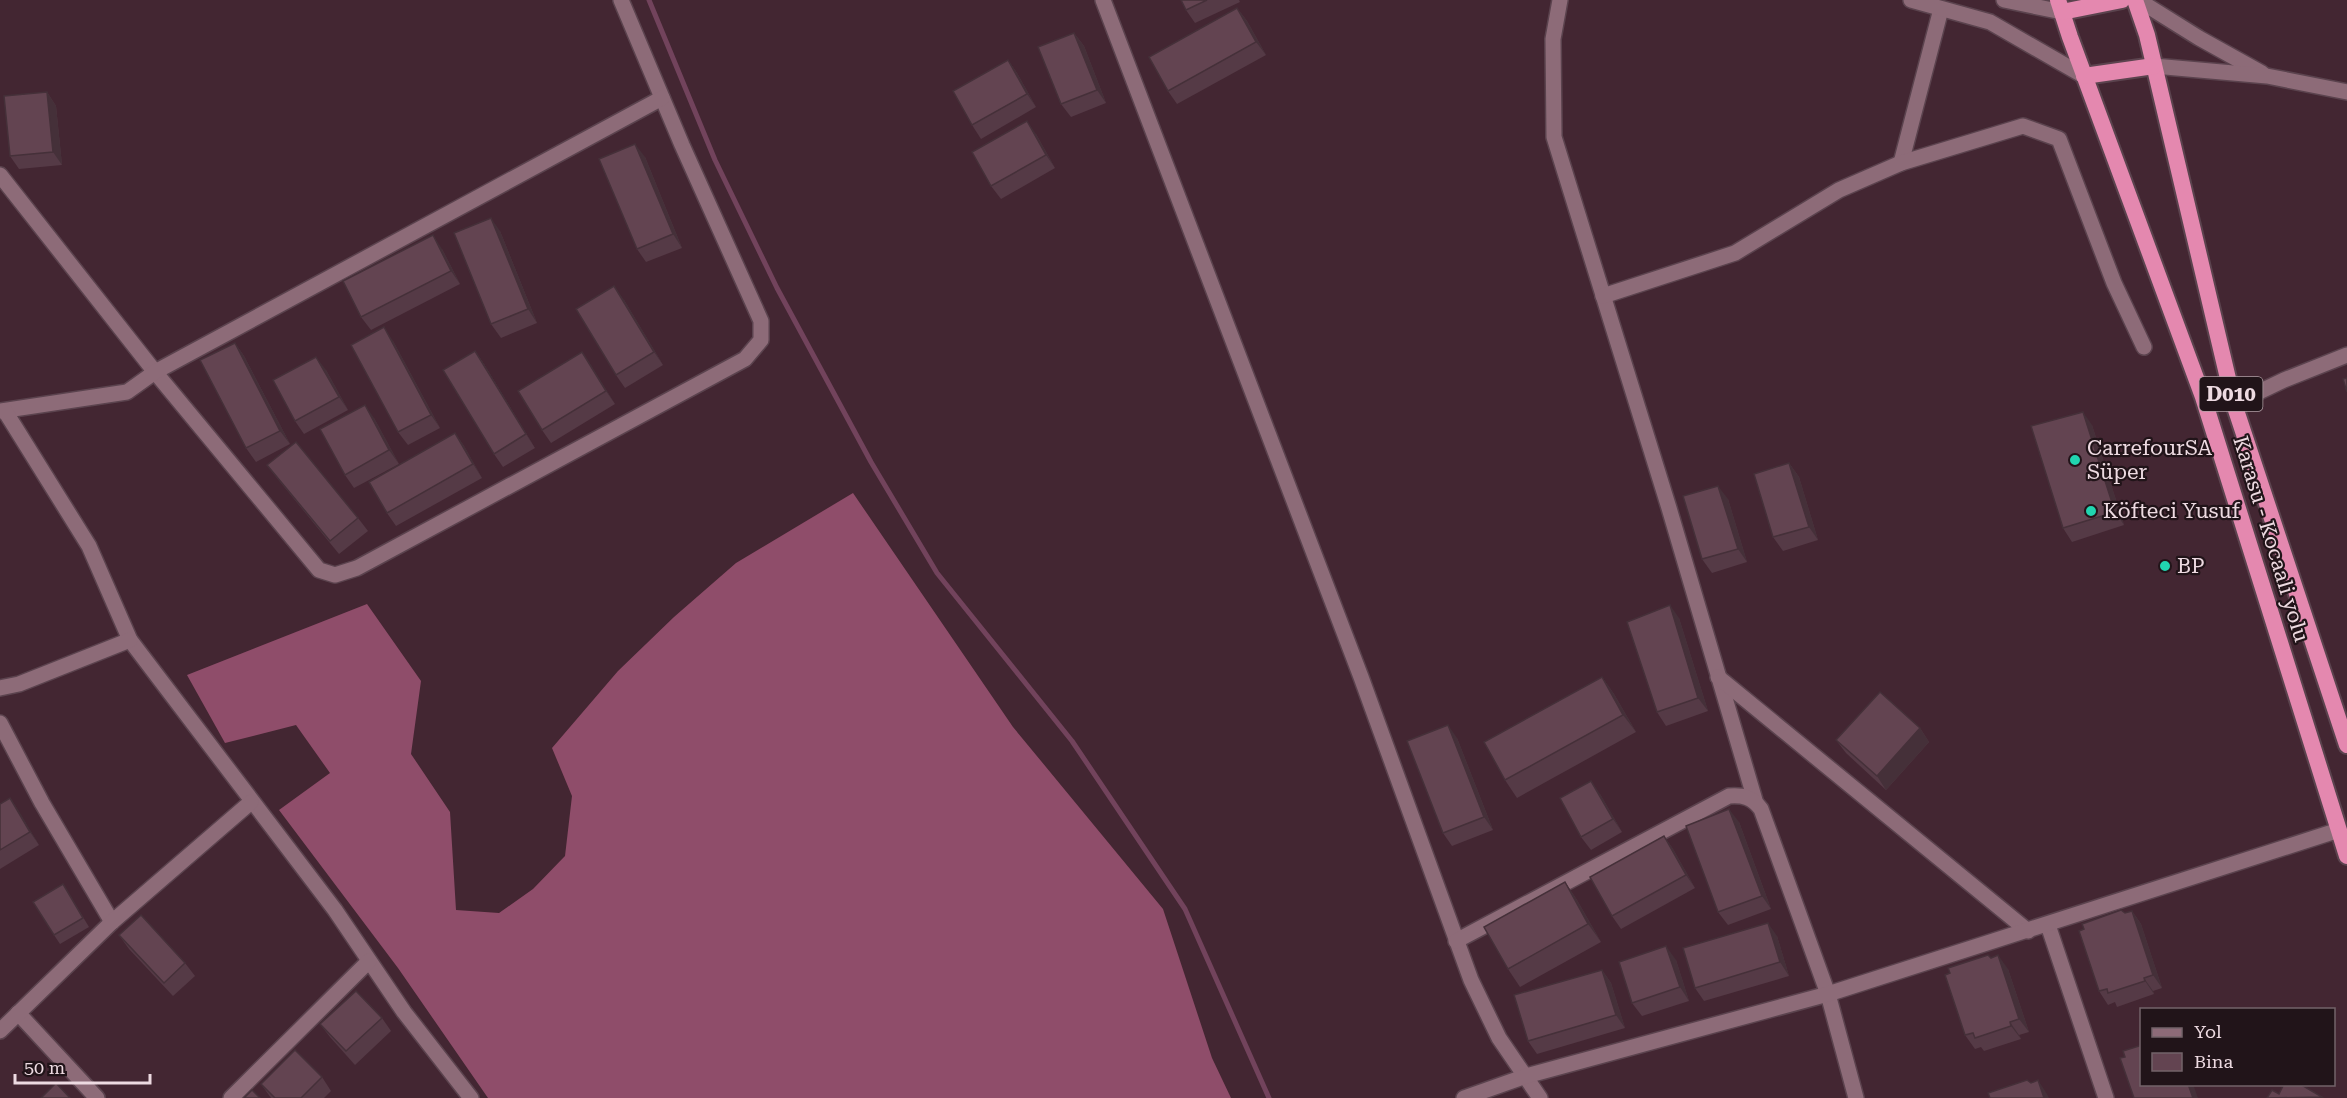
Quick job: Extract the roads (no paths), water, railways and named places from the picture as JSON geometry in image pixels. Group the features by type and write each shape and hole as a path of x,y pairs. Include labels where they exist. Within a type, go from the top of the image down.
{"highway":[{"path":"2060,6 2122,0"},
{"name":"Karasu - Kocaali yolu","path":"2137,0 2234,405 2347,745"},
{"name":"Karasu - Kocaali yolu","path":"2060,6 2203,397 2347,856"},
{"path":"2084,76 2154,66"}],"street":[{"path":"0,175 155,372 320,570 335,574 357,568 745,359 761,340 761,321 621,0"},
{"path":"1103,0 1361,677 1471,980 1499,1038 1540,1098"},
{"path":"1560,0 1553,39 1554,137 1755,800 1761,809 1828,994 1856,1098"},
{"path":"1911,0 1990,22 2084,76"},
{"path":"2004,0 2060,6"},
{"path":"2137,0 2267,76"},
{"path":"1901,163 1941,9"},
{"path":"2154,66 2267,76 2347,92"},
{"path":"471,1098 404,1012 335,910 130,640 89,546 2,411 127,392 155,372 662,98"},
{"path":"1603,296 1735,253 1839,190 1901,163 2023,126 2059,139 2114,283 2144,347"},
{"path":"2234,405 2284,380 2347,355"},
{"path":"0,688 19,684 130,640"},
{"path":"1718,677 2028,931"},
{"path":"0,723 42,803 112,922"},
{"path":"1456,941 1729,796 1741,795 1755,800"},
{"path":"0,1031 112,922 251,802"},
{"path":"1464,1098 1526,1076 1828,994 2339,830"},
{"path":"2048,925 2106,1098"},
{"path":"231,1098 369,960"},
{"path":"18,1013 97,1098"}],"waterway":[{"path":"649,0 715,160 777,288 871,462 937,573 1072,741 1185,909 1269,1098"}],"place":[{"name":"CarrefourSA Süper","path":"2075,460"},
{"name":"Köfteci Yusuf","path":"2091,511"},
{"name":"BP","path":"2165,566"}]}
